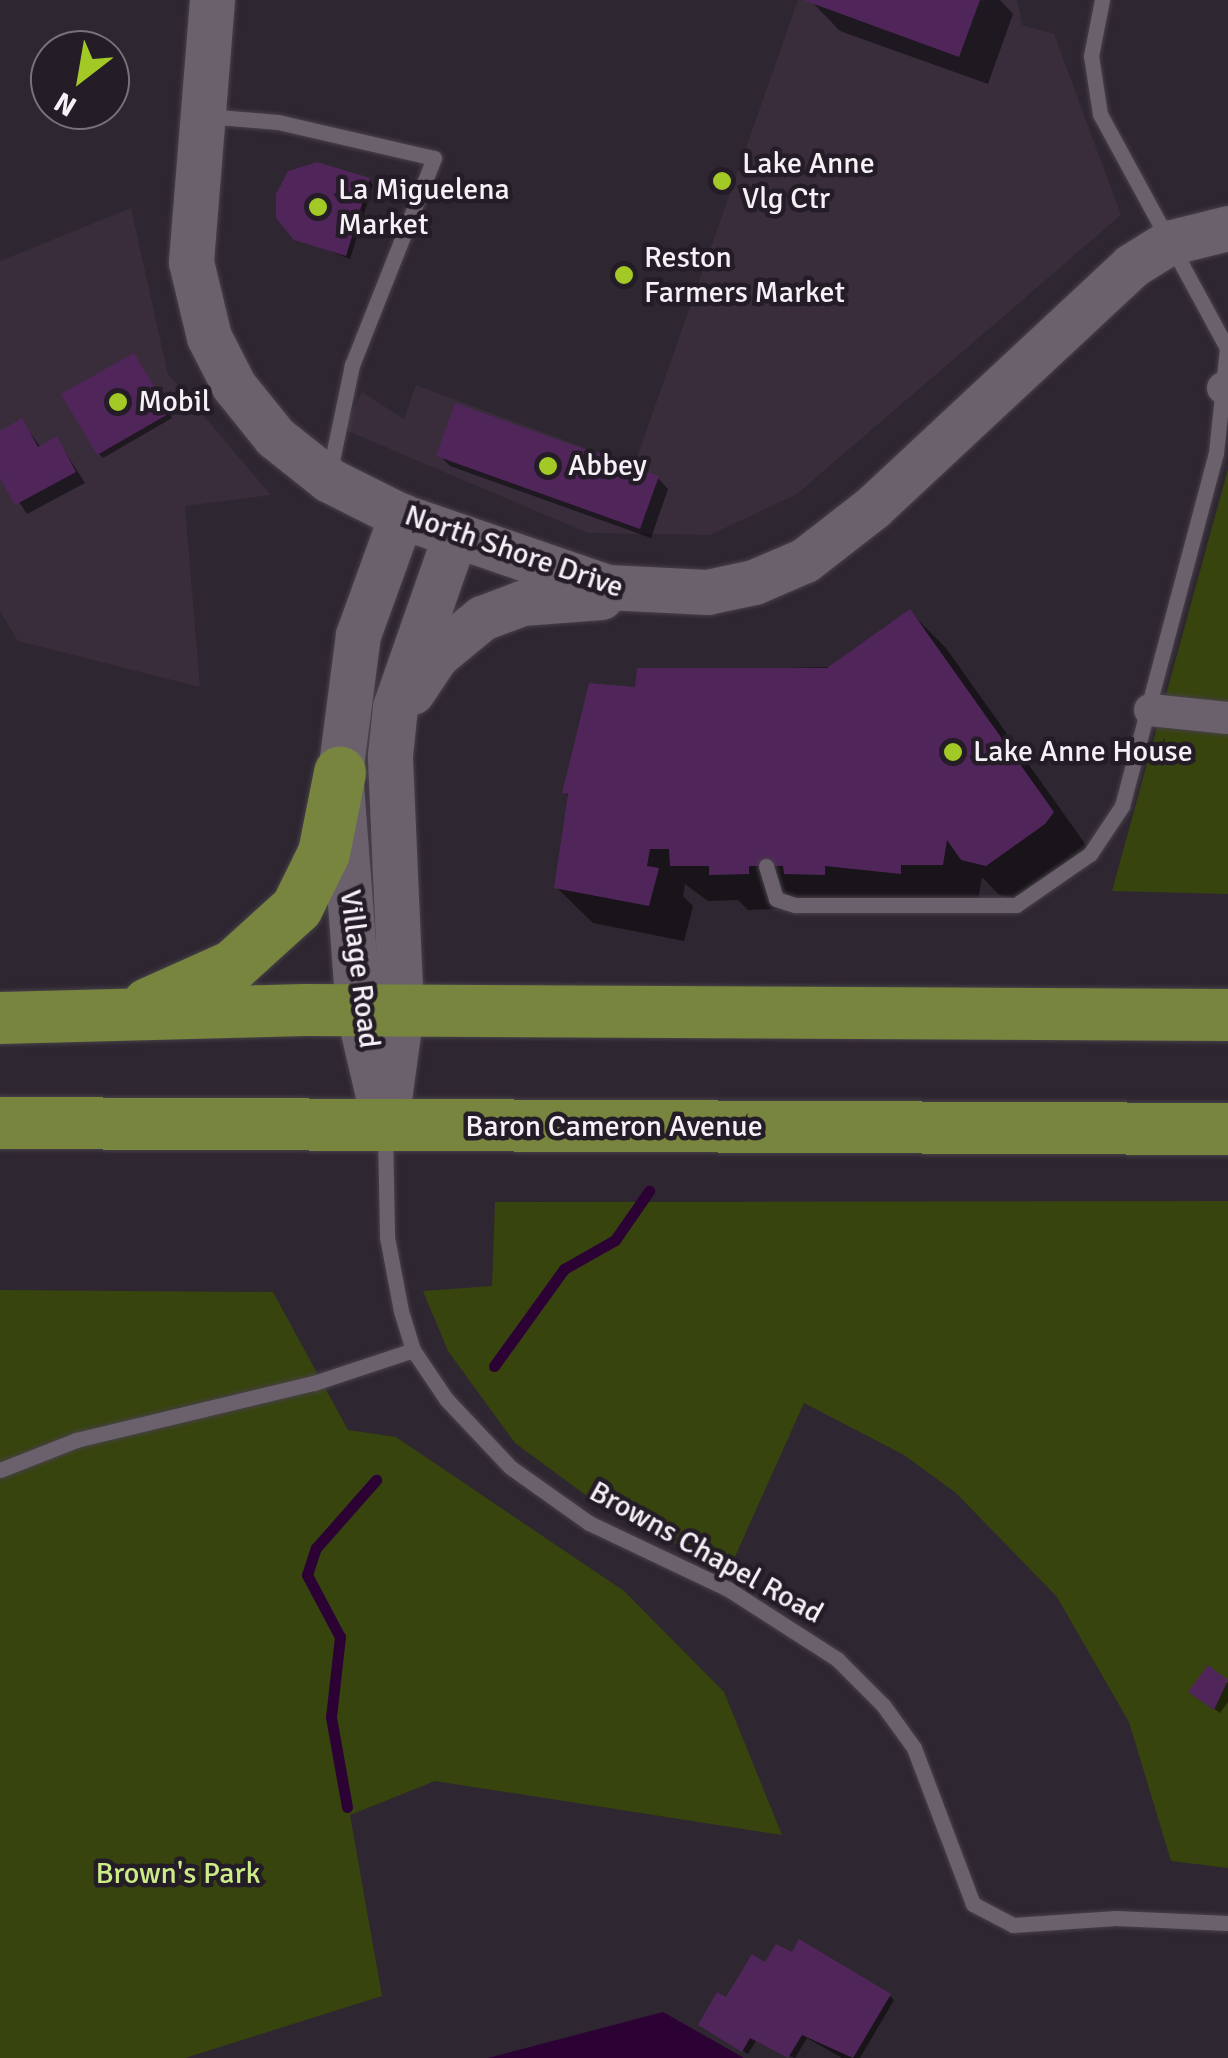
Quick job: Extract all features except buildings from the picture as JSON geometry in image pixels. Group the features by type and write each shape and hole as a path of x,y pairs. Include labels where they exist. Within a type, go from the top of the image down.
{"main road":[{"path":"113,1016 208,981 284,923 318,871 340,772"},
{"path":"0,1018 380,1011 1228,1015"},
{"name":"Baron Cameron Avenue","path":"0,1123 1228,1129"}],"street":[{"name":"North Shore Drive","path":"212,0 191,262 210,337 254,415 329,480 401,516 637,594 742,586 817,553 1131,266 1168,243 1228,228"},
{"name":"Village Road","path":"380,1011 340,772 358,636 401,516"},
{"name":"Village Road","path":"385,1126 380,1011 390,755 402,677 455,536"},
{"path":"390,755 421,674 460,631 522,603 637,594"},
{"path":"1150,710 1228,718"}],"lane":[{"path":"766,866 776,899 795,905 1016,906 1090,854 1122,806 1216,453 1226,388 1227,348 1096,104 1091,56 1102,0"},
{"path":"202,116 278,122 434,158 362,338 339,412 329,480"},
{"name":"Browns Chapel Road","path":"385,1126 390,1261 413,1350 475,1433 537,1487 590,1524 796,1627 837,1659 883,1705 914,1748 961,1886 990,1917 1013,1925 1116,1918 1228,1923"},
{"path":"0,1470 76,1440 314,1382 413,1350"}],"shaded area":[{"path":"798,0 1017,0 1022,25 1054,34 1121,215 797,494 710,535 588,533 343,429 362,392 404,419 416,385 634,466"},
{"path":"131,208 168,374 271,495 185,506 200,687 18,641 0,611 0,261"},
{"path":"663,2012 744,2058 488,2058"}],"green space":[{"path":"1228,469 1228,894 1112,891"},
{"path":"1228,1201 1228,1868 1171,1861 1129,1722 1057,1597 956,1493 904,1455 804,1403 729,1570 606,1510 515,1443 448,1351 423,1291 492,1286 495,1202"},
{"name":"Brown's Park","path":"0,1290 273,1292 348,1430 396,1437 624,1591 724,1692 782,1835 435,1781 350,1815 382,1996 185,2058 0,2058"}],"waterway":[{"path":"494,1366 564,1269 615,1240 649,1191"},
{"path":"347,1807 331,1717 340,1637 307,1575 316,1548 376,1480"}],"place":[{"name":"Lake Anne Vlg Ctr","path":"722,181"},
{"name":"La Miguelena Market","path":"318,207"},
{"name":"Reston Farmers Market","path":"624,275"},
{"name":"Mobil","path":"118,402"},
{"name":"Abbey","path":"548,466"},
{"name":"Lake Anne House","path":"953,752"}]}
